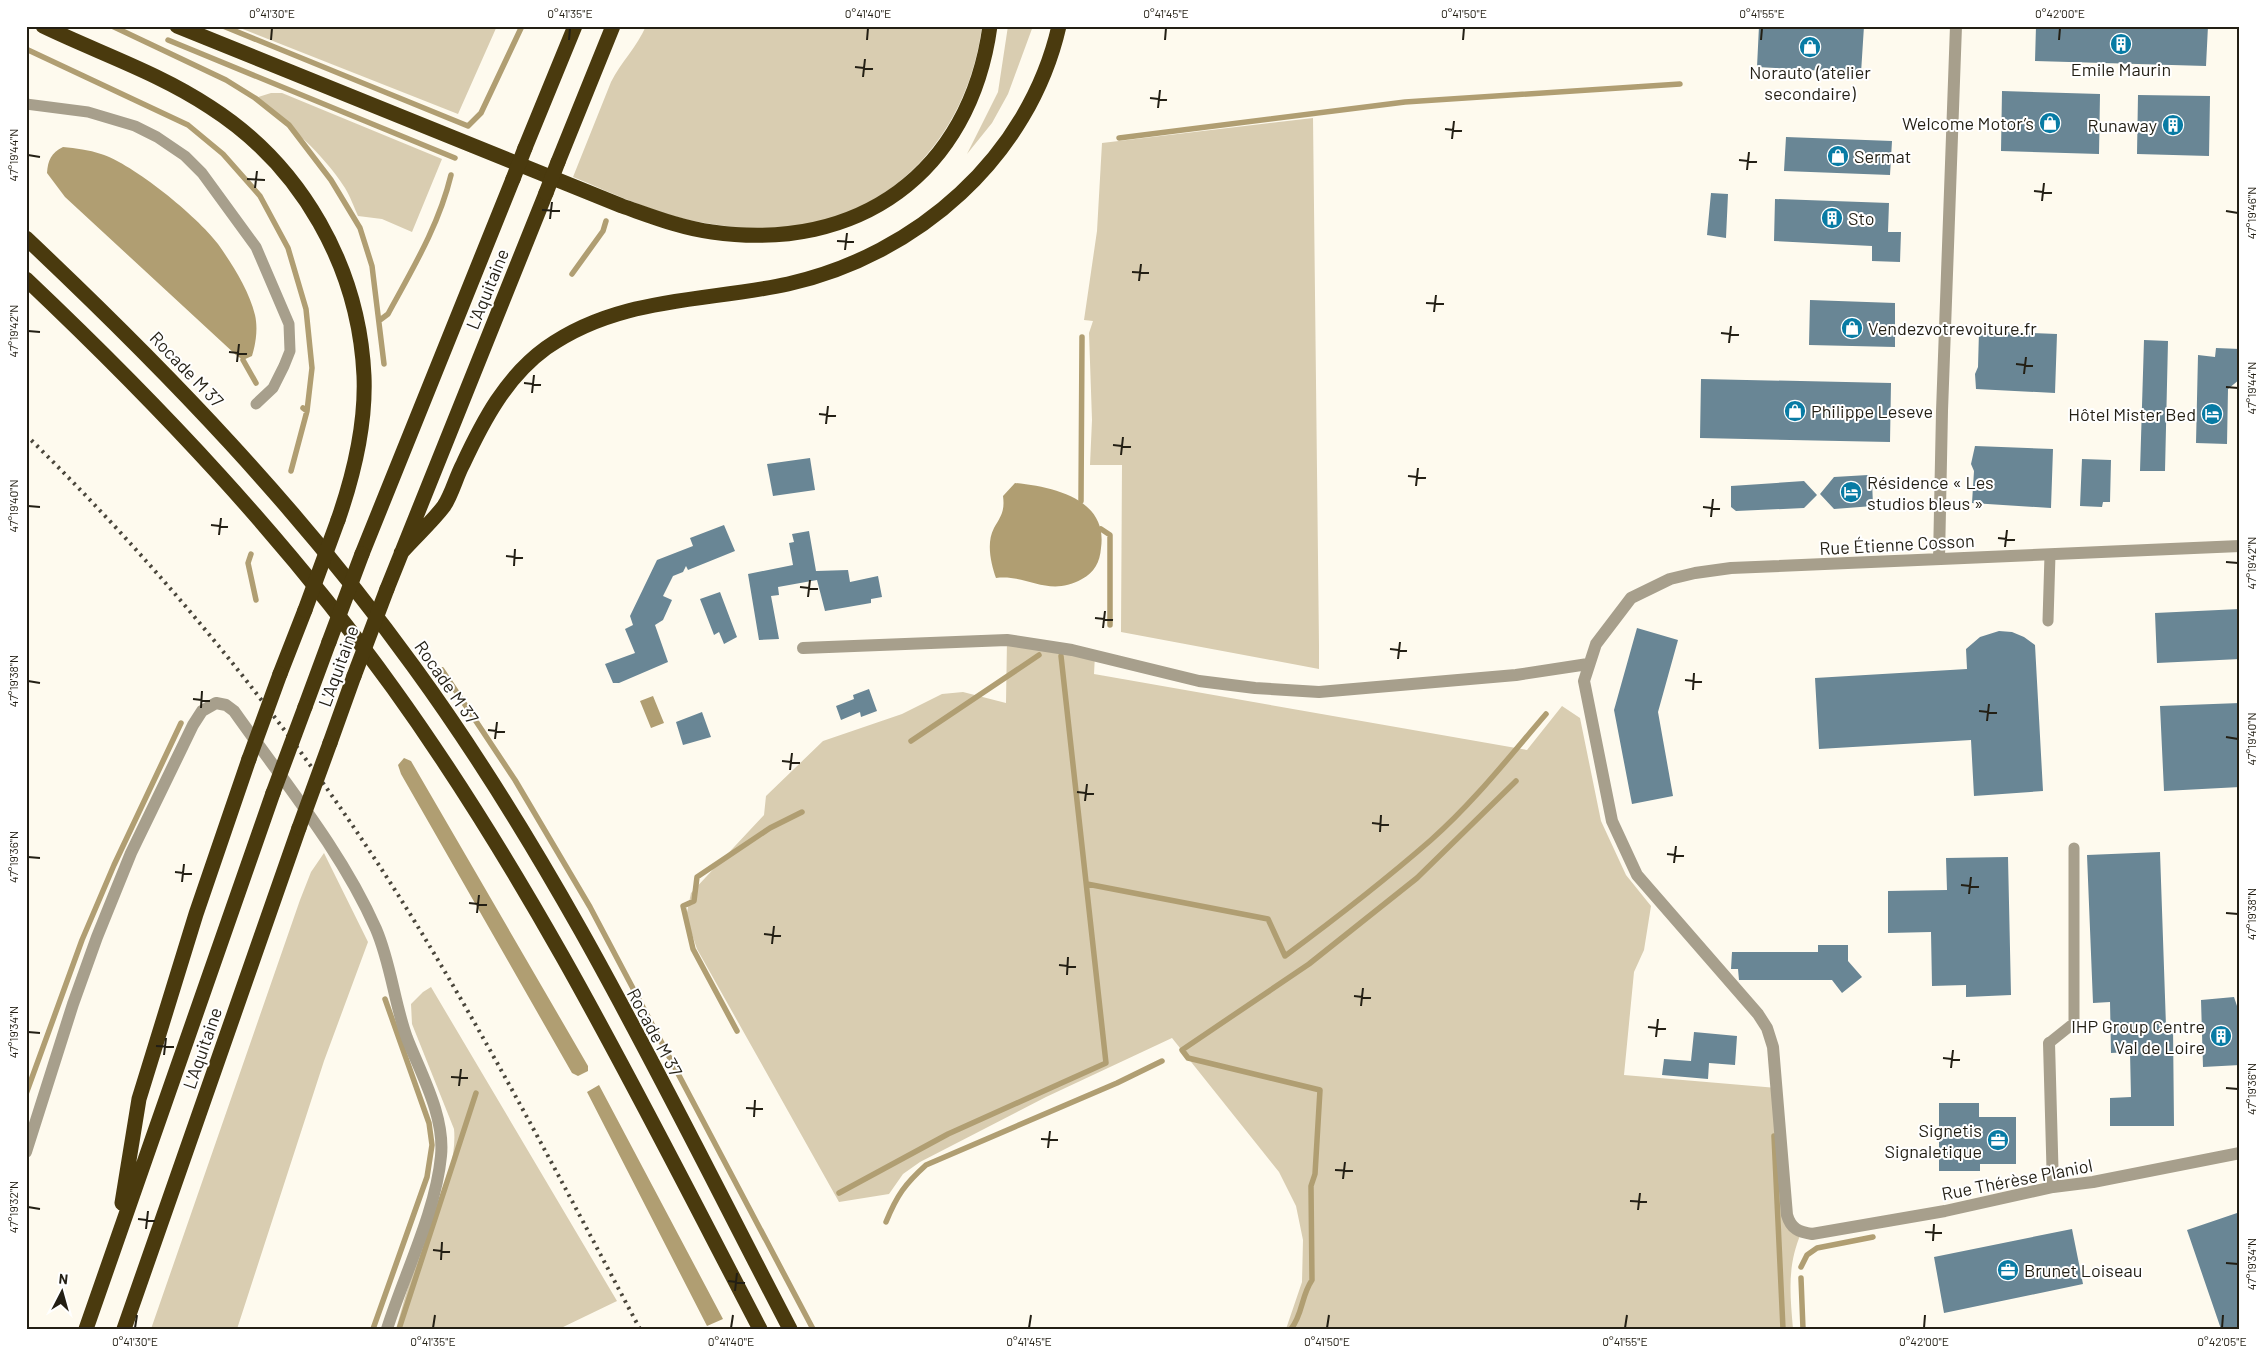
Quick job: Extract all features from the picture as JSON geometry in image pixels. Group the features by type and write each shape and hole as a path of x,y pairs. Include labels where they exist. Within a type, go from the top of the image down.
{"highway":[{"path":"43,26 161,80 211,107 237,126 285,172 317,216 330,239 345,277 356,315 364,378 361,429 355,464 338,520 249,759 201,898 139,1099 116,1244"},
{"path":"177,26 622,206 671,223 712,232 757,236 791,234 832,226 876,206 907,185 933,161 954,133 970,103 981,76 990,26"},
{"name":"L'Aquitaine","path":"86,1329 304,708 362,554 575,26"},
{"name":"L'Aquitaine","path":"124,1329 354,676 401,553 613,26"},
{"path":"401,553 444,505 485,419 513,379 545,349 572,332 598,320 649,305 788,284 824,274 871,256 904,238 935,216 965,191 991,162 1010,136 1039,84 1059,26"},
{"name":"Rocade M 37","path":"26,238 152,359 258,472 325,551 414,667 497,789 554,883 620,1004 790,1329"},
{"path":"26,279 112,360 206,458 305,572 392,687 487,830 547,930 606,1036 760,1329"}],"street":[{"path":"1939,559 1942,411 1956,26"},
{"name":"Rue Étienne Cosson","path":"1801,1233 1789,1223 1787,1216 1773,1047 1767,1028 1758,1014 1637,875 1612,821 1584,681 1596,644 1631,598 1648,588 1695,573 1731,568 2240,546"},
{"path":"804,648 1008,640 1072,650 1199,681 1255,688 1319,692 1516,675 1588,664"},
{"path":"26,1152 73,1004 131,853 193,725 202,711 210,705 216,703 226,705 234,711 337,856 364,904 377,932 405,1032 439,1122 442,1155 435,1190 387,1329"},
{"path":"2049,1043 2053,1187"},
{"name":"Rue Thérèse Planiol","path":"1801,1233 1812,1234 1935,1213 2053,1187 2093,1182 2240,1153"}],"lane":[{"path":"26,104 88,112 136,126 158,137 178,151 202,173 256,247 289,324 290,351 284,366 273,388 256,404"},
{"path":"2048,621 2050,554"},
{"path":"2049,1043 2074,1022 2074,848"}],"shaded area":[{"path":"235,26 497,26 458,114"},
{"path":"646,26 982,26 975,63 962,98 945,130 923,159 897,184 867,204 833,218 795,227 761,229 738,228 688,220 638,204 573,177 611,82"},
{"path":"1008,26 1033,26 1008,94 992,123 967,154 998,92"},
{"path":"271,93 282,93 442,159 412,232 382,219 358,216 345,188 326,162 292,128 255,98"},
{"path":"1313,118 1319,669 1121,632 1122,465 1090,465 1092,420 1089,333 1093,321 1084,320 1097,231 1102,143"},
{"path":"63,147 101,154 130,168 164,192 218,244 244,287 252,306 256,320 256,330 252,356 243,360 236,355 65,197 47,173 51,157"},
{"path":"1015,483 1061,492 1087,507 1096,518 1101,531 1101,548 1098,562 1090,574 1070,584 1059,586 1048,586 1018,579 996,578 991,560 990,540 1002,513 1003,496"},
{"path":"1007,640 1095,655 1094,674 1527,750 1562,706 1580,718 1601,821 1626,875 1651,906 1644,950 1634,972 1624,1075 1777,1088 1787,1215 1801,1233 1793,1257 1791,1280 1793,1329 1475,1329 1467,1327 1466,1329 1286,1329 1302,1282 1303,1240 1296,1206 1279,1172 1172,1038 1046,1097 920,1162 903,1174 889,1194 839,1202 697,949 686,917 691,893 764,815 766,796 823,741 902,714 942,694 963,692 1006,703"},
{"path":"653,696 664,723 651,728 640,701"},
{"path":"404,758 411,761 588,1066 588,1071 578,1076 572,1073 401,774 398,765"},
{"path":"324,853 368,942 324,1061 237,1329 151,1329 300,900 311,872"},
{"path":"431,987 617,1301 559,1329 396,1329 412,1275 448,1177 454,1144 454,1129 412,1024 411,1004"},
{"path":"599,1085 723,1319 707,1326 587,1092"}],"building":[{"name":"Norauto (atelier secondaire)","path":"1759,26 1864,26 1861,73 1757,67"},
{"name":"Emile Maurin","path":"2036,26 2208,26 2206,66 2035,61"},
{"name":"Welcome Motor’s","path":"2002,91 2100,94 2099,154 2001,151"},
{"name":"Runaway","path":"2138,95 2210,96 2209,156 2137,154"},
{"name":"Sermat","path":"1786,137 1892,141 1890,175 1784,171"},
{"path":"1711,193 1728,194 1726,238 1707,235"},
{"name":"Sto","path":"1775,199 1889,203 1888,232 1901,232 1900,262 1872,261 1872,246 1774,241"},
{"name":"Vendezvotrevoiture.fr","path":"1810,300 1895,303 1895,347 1809,345"},
{"path":"1979,331 2057,334 2055,393 1976,389 1975,374 1978,367"},
{"path":"2144,340 2168,341 2165,471 2140,471"},
{"name":"Hôtel Mister Bed","path":"2216,348 2240,349 2240,379 2228,389 2227,444 2196,443 2198,355 2215,357"},
{"name":"Philippe Leseve","path":"1701,379 1891,383 1890,442 1700,438"},
{"path":"1975,446 2053,449 2051,508 1972,503 1974,471 1971,464"},
{"path":"810,458 815,490 773,496 767,464"},
{"path":"2082,459 2111,460 2110,502 2103,502 2102,507 2080,506"},
{"name":"Résidence « Les studios bleus »","path":"1868,475 1872,480 1873,506 1834,509 1820,494 1834,477"},
{"path":"1804,481 1817,495 1804,508 1736,511 1731,507 1731,486"},
{"path":"724,525 735,551 688,570 686,566 683,572 673,576 663,596 672,600 663,620 655,625 668,662 619,683 613,683 605,664 635,653 625,629 633,625 630,616 657,560 693,546 690,538"},
{"path":"809,531 816,571 848,570 850,582 878,576 882,597 871,599 871,603 825,611 817,580 778,587 779,595 771,596 779,639 759,640 748,574 793,565 789,543 794,542 792,534"},
{"path":"720,592 737,637 724,644 719,632 714,635 700,599"},
{"path":"2240,609 2240,659 2157,663 2155,613"},
{"path":"1637,628 1678,640 1658,712 1673,796 1632,804 1614,710"},
{"path":"1999,631 2012,632 2024,637 2035,645 2043,791 1974,796 1971,740 1819,749 1815,678 1967,669 1966,649 1980,637"},
{"path":"869,689 877,711 861,717 860,712 841,720 836,706 854,699 853,695"},
{"path":"2240,703 2240,787 2164,791 2160,706"},
{"path":"702,712 711,737 683,745 676,722"},
{"path":"2160,852 2166,1026 2173,1026 2174,1126 2110,1126 2110,1098 2131,1097 2130,1052 2111,1053 2110,1002 2093,1003 2087,855"},
{"path":"2008,857 2011,995 1966,997 1966,985 1932,986 1931,932 1888,933 1888,891 1947,890 1946,858"},
{"path":"1818,945 1848,945 1848,961 1862,977 1842,993 1832,980 1739,980 1738,969 1731,969 1732,952 1818,952"},
{"name":"IHP Group Centre Val de Loire","path":"2234,997 2237,1006 2240,1006 2240,1065 2203,1067 2201,1000"},
{"path":"1694,1032 1737,1036 1735,1065 1709,1063 1708,1079 1662,1075 1664,1059 1691,1061"},
{"path":"1939,1103 1979,1103 1979,1117 2016,1117 2016,1164 1980,1164 1980,1171 1939,1171"},
{"path":"2240,1212 2240,1329 2221,1329 2187,1230"},
{"name":"Brunet Loiseau","path":"2072,1229 2083,1284 1944,1313 1934,1257"}],"waterway":[{"path":"112,26 226,80 255,98 289,125 331,180 360,228 372,266 384,364"},
{"path":"223,26 468,126 481,113 522,26"},
{"path":"168,40 455,158"},
{"path":"26,49 188,125 223,154 260,196 288,248 306,309 312,368 307,411"},
{"path":"1119,138 1405,102 1680,84"},
{"path":"380,320 388,314 416,263 440,211 451,175"},
{"path":"572,274 603,231 606,221"},
{"path":"1081,501 1082,337"},
{"path":"243,360 256,383"},
{"path":"291,471 307,411 303,408"},
{"path":"1101,529 1110,535 1110,625"},
{"path":"251,554 248,563 256,600"},
{"path":"911,741 1039,655"},
{"path":"839,1193 948,1134 1106,1063 1061,656"},
{"path":"442,670 515,780 590,907 813,1329"},
{"path":"1087,884 1268,919 1285,956 1341,914 1431,840 1491,779 1546,714"},
{"path":"26,1094 82,940 114,865 181,723"},
{"path":"1291,1329 1298,1317 1308,1286 1312,1280 1311,1186 1315,1174 1320,1090 1188,1058 1182,1050 1309,964 1417,878 1516,781"},
{"path":"737,1031 693,949 683,906 694,901 697,877 770,828 802,812"},
{"path":"373,1329 427,1177 432,1145 429,1123 385,999"},
{"path":"886,1222 902,1190 926,1165 1117,1083 1162,1061"},
{"path":"399,1329 476,1093"},
{"path":"1774,1136 1783,1329"},
{"path":"1801,1267 1807,1255 1817,1248 1873,1237"},
{"path":"1801,1278 1803,1329"}],"railway":[{"path":"26,435 134,547 235,666 283,728 373,856 415,922 474,1022 640,1329"}],"place":[{"name":"Emile Maurin","path":"2121,44"},
{"name":"Norauto (atelier secondaire)","path":"1810,47"},
{"name":"Welcome Motor’s","path":"2050,123"},
{"name":"Runaway","path":"2173,125"},
{"name":"Sermat","path":"1838,156"},
{"name":"Sto","path":"1832,218"},
{"name":"Vendezvotrevoiture.fr","path":"1852,328"},
{"name":"Philippe Leseve","path":"1795,411"},
{"name":"Hôtel Mister Bed","path":"2212,414"},
{"name":"Résidence « Les studios bleus »","path":"1851,492"},
{"name":"IHP Group Centre Val de Loire","path":"2221,1036"},
{"name":"Signetis Signaletique","path":"1998,1140"},
{"name":"Brunet Loiseau","path":"2008,1270"}]}
